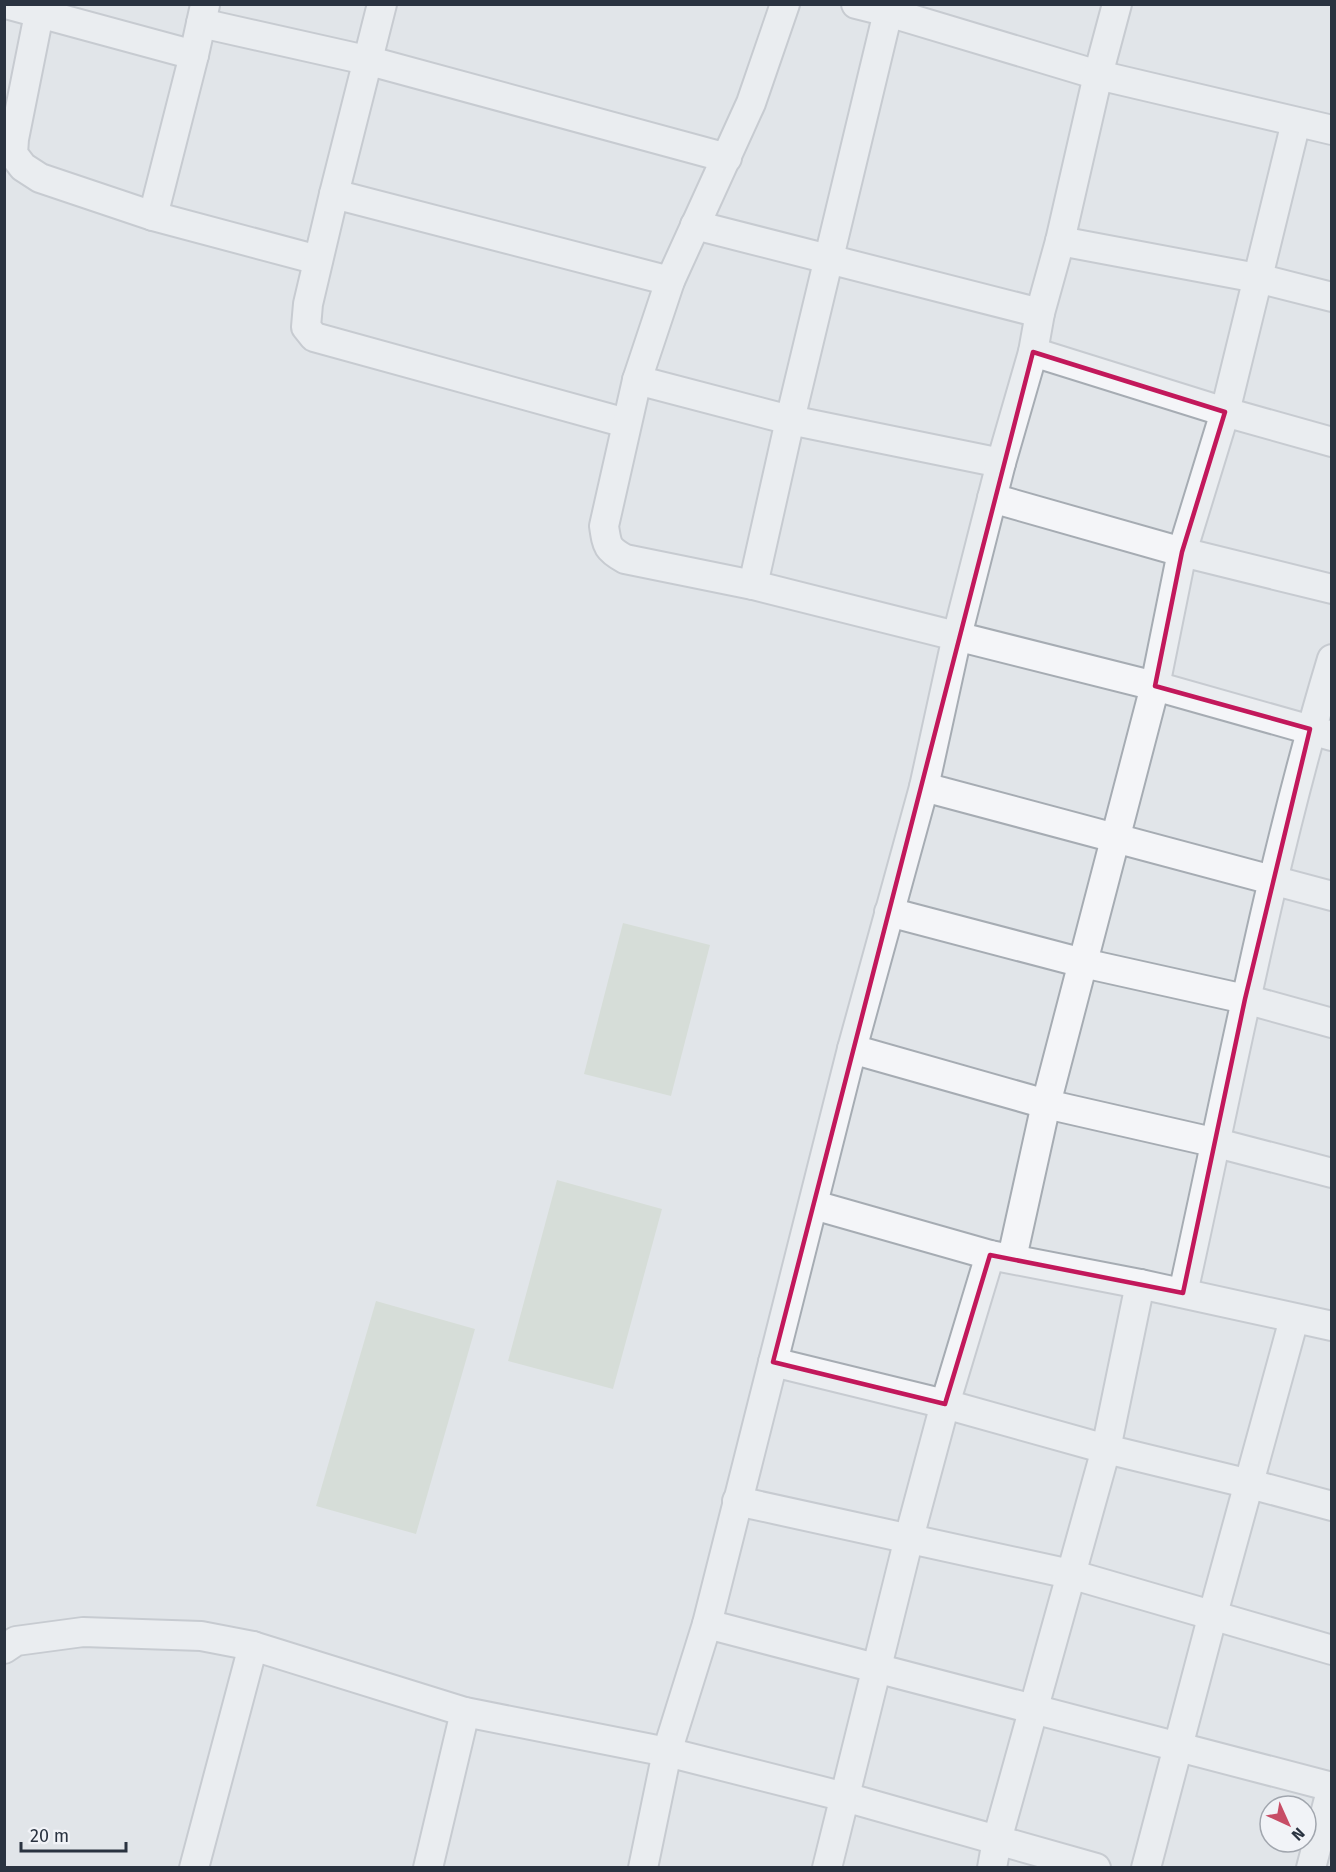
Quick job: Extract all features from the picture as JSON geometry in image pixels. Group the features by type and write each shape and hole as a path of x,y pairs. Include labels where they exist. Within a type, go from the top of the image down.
{"street":[{"path":"6,4 40,9 194,55"},
{"path":"382,4 366,60 318,260 308,304 306,327 314,337 626,423"},
{"path":"785,4 751,103 670,282 637,380 604,526 606,540 611,551 625,559 753,585 1155,686 1321,733"},
{"path":"856,4 1098,75 1332,130"},
{"path":"643,1868 667,1752 707,1624 852,1049 924,787 957,636 1001,463 1033,352 1040,313 1060,241 1098,75 1117,4"},
{"path":"40,9 14,139 13,154 23,167 40,178 153,216 318,260"},
{"path":"753,585 790,420 888,12"},
{"path":"153,216 203,14 727,158"},
{"path":"827,1868 909,1538 945,1404 1001,1257 1046,1104 1155,686 1182,552 1225,412 1296,123"},
{"path":"334,194 670,282"},
{"path":"695,225 1040,313"},
{"path":"1060,241 1257,278 1332,297"},
{"path":"1033,352 1225,412 1332,441"},
{"path":"637,380 790,420 1001,463"},
{"path":"992,498 1182,552 1332,589"},
{"path":"1183,1293 1272,881 1321,733 1332,659"},
{"path":"924,787 1332,896"},
{"path":"889,912 1083,963 1245,999 1332,1023"},
{"path":"852,1049 1046,1104 1217,1143 1332,1173"},
{"path":"813,1205 1001,1257 1140,1284 1332,1326"},
{"path":"994,1854 1106,1449 1140,1284"},
{"path":"1146,1868 1294,1319"},
{"path":"773,1362 945,1404 1106,1449 1332,1506"},
{"path":"737,1501 1070,1574 1332,1650"},
{"path":"707,1624 1332,1787 1311,1868"},
{"path":"8,1639 83,1632 201,1636 253,1646 465,1712 667,1752 845,1797 994,1854 1096,1868"},
{"path":"194,1868 253,1646"},
{"path":"428,1868 465,1712"}],"highlighted area":[{"path":"1033,352 1225,412 1182,552 1155,686 1310,729 1245,999 1183,1293 990,1255 945,1404 773,1362"}],"green space":[{"path":"623,923 710,945 671,1096 584,1074"},
{"path":"557,1180 662,1209 613,1389 508,1361"},
{"path":"376,1301 475,1329 416,1534 316,1506"}]}
